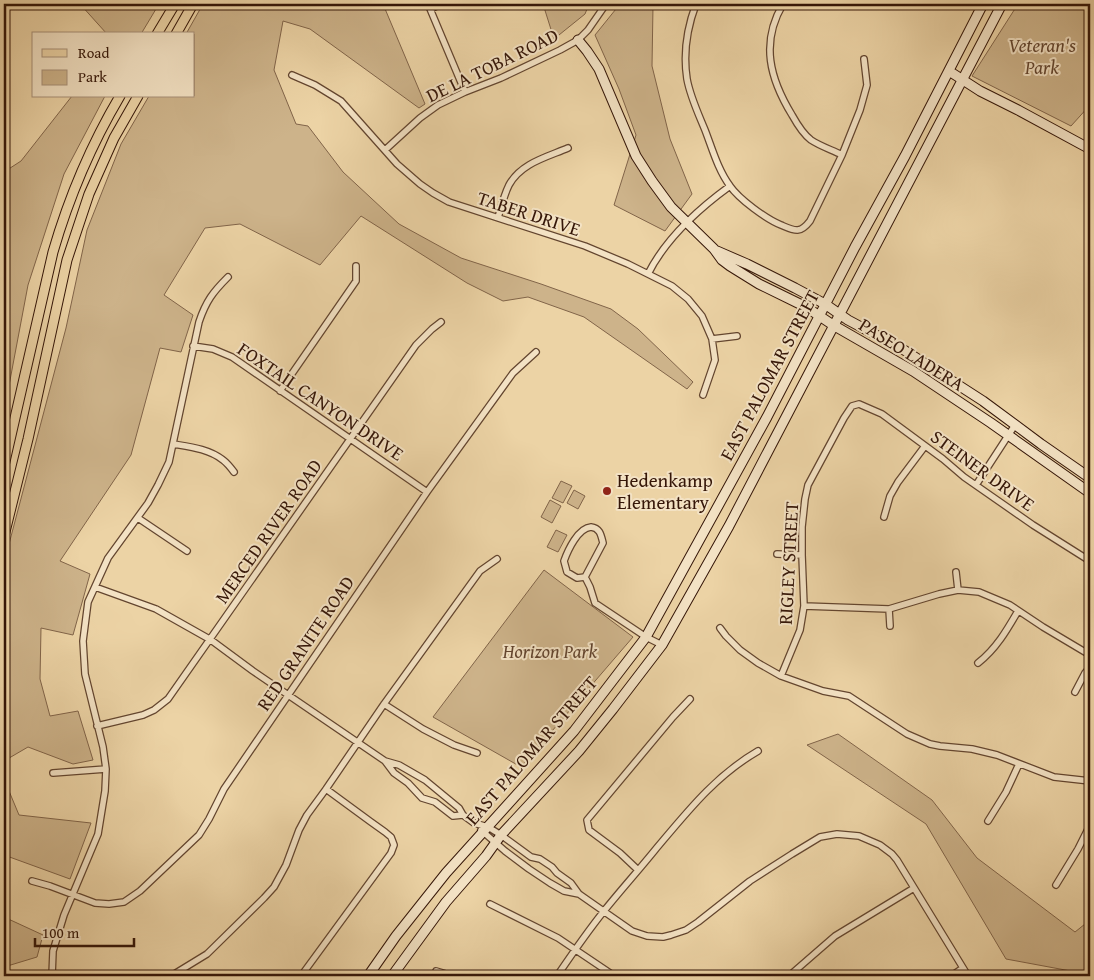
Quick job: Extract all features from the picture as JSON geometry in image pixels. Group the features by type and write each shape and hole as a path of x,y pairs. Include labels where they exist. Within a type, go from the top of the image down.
{"main road":[{"path":"158,32 175,4"},
{"path":"177,32 193,4"},
{"name":"EAST PALOMAR STREET","path":"368,976 396,936 446,873 574,731 646,637 767,417 855,247 893,180 983,4"},
{"name":"EAST PALOMAR STREET","path":"392,976 446,902 501,835 596,730 662,646 729,526 1002,4"},
{"name":"PASEO LADERA","path":"578,40 588,51 599,69 636,156 652,181 671,207 714,249 722,260 760,284 790,298 913,371 1090,493"},
{"path":"949,71 980,91 1090,149"},
{"path":"4,466 58,232 89,154 119,98"},
{"path":"4,536 28,439 67,260 89,194 114,138 137,98"},
{"name":"PASEO LADERA","path":"714,249 825,304 929,366 983,401 1090,478"},
{"path":"11,436 28,439"}],"street":[{"path":"441,4 430,6 465,92"},
{"name":"DE LA TOBA ROAD","path":"386,150 420,118 438,105 501,78 578,40 588,30 606,4"},
{"path":"696,4 686,40 687,80 692,98 718,162 730,186 746,202 777,223 796,231 804,228 810,221 854,127 867,85 864,59"},
{"path":"783,4 774,24 770,49 770,64 776,84 788,109 806,135 811,140 842,155"},
{"name":"TABER DRIVE","path":"292,75 315,85 341,102 386,150 396,164 420,184 449,202 585,246 628,264 672,286 688,299 702,316 712,339 715,360 703,395"},
{"path":"498,218 508,188 516,175 530,164 568,148"},
{"path":"648,274 668,242 710,200 730,186"},
{"path":"280,391 356,281 356,266"},
{"path":"52,976 53,951 64,915 98,834 106,791 103,747 85,674 83,640 88,602 108,558 138,518 158,485 168,462 203,309 212,294 228,277"},
{"name":"MERCED RIVER ROAD","path":"98,726 143,715 154,710 168,699 416,345 441,322"},
{"path":"712,339 737,336"},
{"name":"FOXTAIL CANYON DRIVE","path":"193,346 213,350 232,357 427,492"},
{"name":"RED GRANITE ROAD","path":"32,881 95,903 124,902 140,891 199,835 224,789 427,492 510,376 536,352"},
{"name":"STEINER DRIVE","path":"858,404 882,414 976,485 1090,561"},
{"name":"RIGLEY STREET","path":"781,676 800,630 804,606 802,527 808,485 844,418 852,406 858,404"},
{"path":"976,485 1016,425"},
{"path":"173,444 208,451 224,460 234,472"},
{"path":"884,517 890,496 898,482 925,446"},
{"path":"138,518 187,551"},
{"path":"586,528 595,528 600,532 603,543 585,577 577,578 570,575 564,565 564,561 580,531 586,528"},
{"path":"777,554 802,555"},
{"path":"174,976 207,954 269,893 286,865 299,830 307,815 480,571 497,559"},
{"path":"956,572 958,590"},
{"path":"585,577 595,603 662,646"},
{"path":"95,588 156,609 211,640 385,761 394,773 408,783 422,798 435,802 454,816 462,815"},
{"path":"804,606 889,609 922,598 958,590 979,592 1010,605 1090,655"},
{"path":"889,609 890,626"},
{"path":"978,663 988,655 1006,632 1018,611"},
{"path":"720,628 740,650 781,676 823,691 849,696 907,734 930,744 972,749 997,755 1054,778 1090,782"},
{"path":"1075,692 1090,667"},
{"path":"638,870 620,853 589,830 587,820 690,699"},
{"path":"384,704 423,729 477,753"},
{"path":"557,976 603,912 705,793 740,761 758,751"},
{"path":"385,761 399,765 425,780 459,808 462,815 485,830 501,835 531,856 540,859 571,883 579,894 603,912 632,931 647,936 664,937 679,933 692,926 750,881 820,837 837,834 859,836 880,845 897,860 968,976"},
{"path":"988,821 1006,792 1019,764"},
{"path":"53,773 106,769"},
{"path":"301,976 391,853 394,845 391,837 385,832 326,789"},
{"path":"1056,885 1090,825"},
{"path":"485,830 495,843 529,869 564,891 579,894"},
{"path":"789,976 835,936 914,888"},
{"path":"490,904 558,938 610,973"},
{"path":"950,976 963,968"},
{"path":"436,971 453,976"}],"green space":[{"path":"80,4 159,4 142,32 105,32"},
{"path":"203,4 383,4 425,104 419,108 310,29 283,21 274,70 296,124 308,126 343,172 399,224 461,258 611,309 638,329 693,382 687,389 584,317 528,297 503,301 467,283 361,216 320,265 240,224 205,228 164,295 193,315 181,352 160,348 131,455 60,561 90,574 73,635 41,628 40,679 50,716 78,711 93,760 73,764 28,747 4,761 4,563 66,328 87,230 121,144 148,98 195,98 195,32 187,32"},
{"path":"543,4 589,4 585,14 554,39"},
{"path":"620,4 654,4 652,66 670,139 692,194 665,231 614,205 636,135 619,89 595,35"},
{"name":"Veteran's Park","path":"1018,4 1090,4 1090,105 1071,126 972,76"},
{"path":"70,98 104,98 64,174 28,285 4,412 4,172 21,161"},
{"path":"561,481 572,486 563,503 552,498"},
{"path":"574,490 585,496 578,509 567,503"},
{"path":"550,500 561,506 552,523 541,517"},
{"path":"556,530 567,535 558,552 547,547"},
{"name":"Horizon Park","path":"544,570 633,637 521,767 433,717"},
{"path":"838,734 932,800 977,858 1075,932 1090,920 1090,976 1006,959 926,824 807,745"},
{"path":"4,779 19,815 91,823 70,879 4,855"},
{"path":"4,917 43,935 37,957 4,967"}],"place":[{"name":"Hedenkamp Elementary","path":"607,491"}]}
